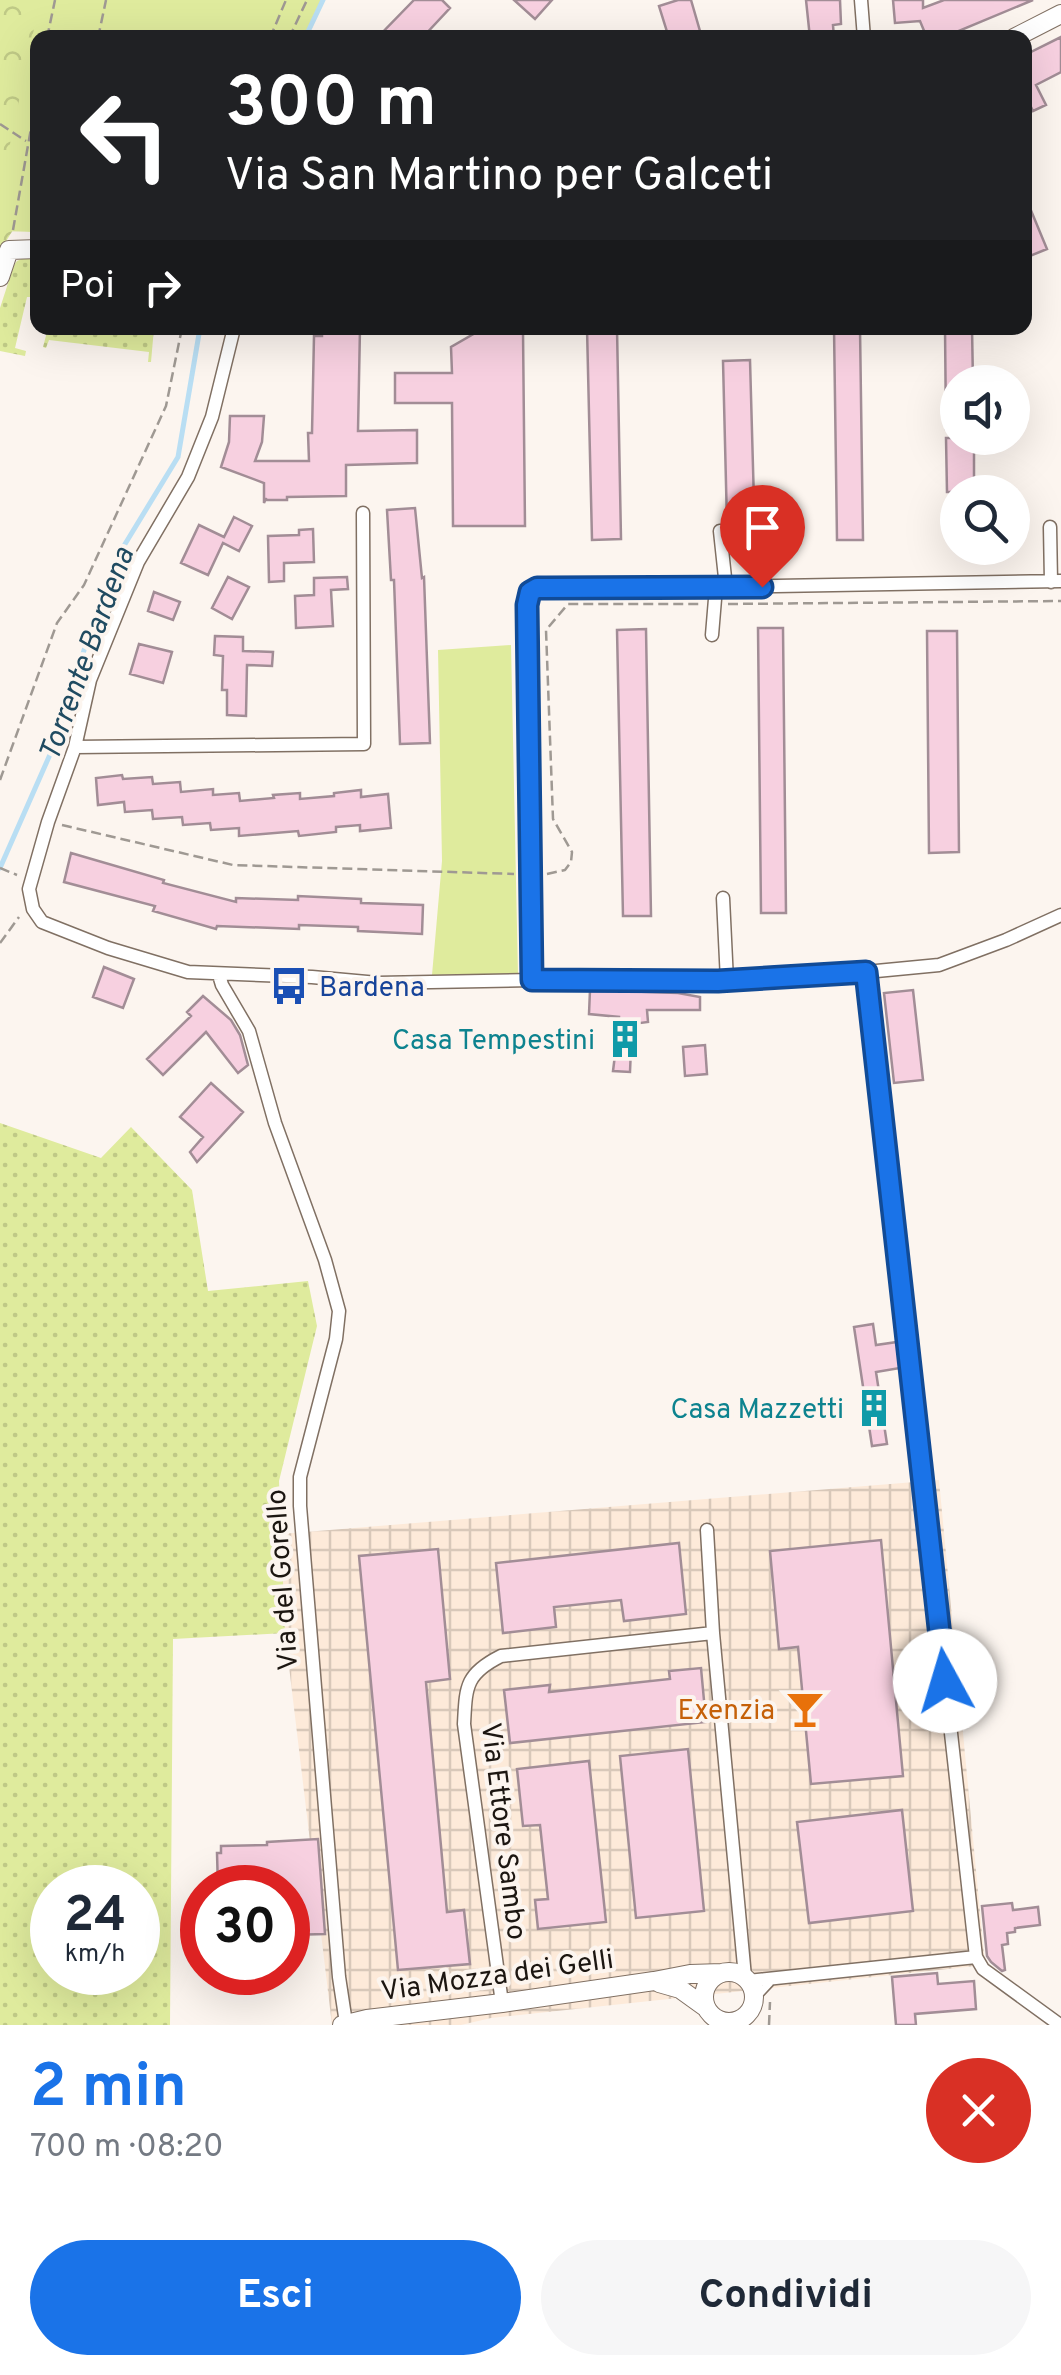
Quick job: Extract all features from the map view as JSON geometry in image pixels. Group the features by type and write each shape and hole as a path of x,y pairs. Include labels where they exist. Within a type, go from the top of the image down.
{"street":[{"path":"861,0 863,30"},
{"path":"1030,30 1061,14"},
{"path":"0,277 9,250 30,249"},
{"path":"232,335 212,417 188,477 138,562 90,680 74,748 29,889 33,909 42,922 108,948 188,972 378,983 728,980 939,965 1061,915"},
{"path":"74,748 364,744 363,513"},
{"path":"532,980 527,605 530,592 537,588 1056,582 1050,527"},
{"path":"712,635 721,587 720,530"},
{"path":"723,898 728,980"},
{"path":"866,972 976,1957 983,1969 1060,2025"},
{"name":"Via del Gorello","path":"219,974 249,1031 274,1123 325,1260 339,1311 336,1339 300,1477 300,1506 344,2024"},
{"path":"707,1530 744,1986 740,2020 725,2024"},
{"name":"Via Ettore Sambo","path":"502,2003 464,1724 466,1690 472,1677 500,1656 714,1633"},
{"path":"705,2007 708,1982 744,1986 976,1957"},
{"name":"Via Mozza dei Gelli","path":"344,2024 690,1974 744,1986"},
{"name":"Via Mozza dei Gelli","path":"654,1981 680,1989 725,2024"}],"path":[{"path":"49,30 55,0"},
{"path":"100,30 106,0"},
{"path":"273,30 286,0"},
{"path":"293,30 307,0"},
{"path":"0,124 27,142"},
{"path":"9,250 30,128"},
{"path":"0,780 57,623 84,585 166,406 181,335"},
{"path":"48,822 234,865 554,874 571,862 572,852 553,819 546,630 568,604 1061,601"},
{"path":"0,868 22,877"},
{"path":"0,943 22,914"},
{"path":"0,934 10,927"},
{"path":"769,2025 776,1980"}],"shaded area":[{"path":"939,1480 985,1965 491,2018 461,2025 332,2025 285,1633 281,1534"}],"green space":[{"path":"0,0 160,0 64,30 30,30 30,231 13,230 0,251"},
{"path":"40,0 323,0 308,30 34,30"},
{"path":"30,48 30,232 0,231 0,192"},
{"path":"30,258 30,297 15,348 26,351 25,356 0,351 0,308 17,261"},
{"path":"46,335 153,335 151,362 149,352 49,340 43,347"},
{"path":"511,645 518,974 432,975 442,861 438,650"},
{"path":"0,1123 101,1158 131,1127 192,1190 208,1291 308,1281 317,1326 279,1481 285,1633 173,1639 170,2025 0,2025"}],"building":[{"path":"414,0 442,0 450,8 429,30 385,30"},
{"path":"514,0 552,0 535,19"},
{"path":"691,0 700,30 666,30 659,6"},
{"path":"806,0 840,0 841,24 833,25 833,30 809,30"},
{"path":"893,0 923,0 923,8 944,0 1033,0 961,30 924,30 920,21 895,23"},
{"path":"1061,37 1061,72 1036,85 1046,105 1033,111 1032,109 1032,52"},
{"path":"1032,213 1047,249 1032,255"},
{"path":"360,335 358,431 417,430 417,463 346,465 346,496 266,498 264,503 264,483 221,467 229,442 230,416 264,416 262,442 255,461 309,461 314,336"},
{"path":"472,335 523,335 525,526 453,526 452,403 395,403 395,373 452,373 451,347"},
{"path":"587,335 617,335 621,539 592,540"},
{"path":"834,335 860,335 863,540 837,540"},
{"path":"945,335 972,335 973,365 945,365"},
{"path":"750,360 755,538 731,539 727,524 723,361"},
{"path":"946,455 974,455 974,475 947,475"},
{"path":"415,508 424,577 430,743 400,744 394,580 387,510"},
{"path":"234,517 252,526 239,551 223,543 208,575 181,563 199,525 224,537"},
{"path":"313,529 314,562 284,563 284,581 269,582 268,536 299,535 299,530"},
{"path":"228,577 249,587 232,619 212,608"},
{"path":"347,577 348,589 331,590 333,626 296,628 295,596 314,595 314,578"},
{"path":"154,592 180,602 173,620 148,611"},
{"path":"758,628 783,628 786,913 761,913"},
{"path":"646,629 651,916 623,916 617,630"},
{"path":"927,631 957,631 959,852 929,853"},
{"path":"215,636 243,637 243,651 273,652 272,666 247,665 246,716 227,715 227,690 222,690 223,656 214,655"},
{"path":"139,644 172,652 163,683 130,674"},
{"path":"122,775 123,779 152,777 153,784 180,782 181,792 213,789 213,795 239,793 240,801 300,793 300,799 334,796 361,790 361,797 388,794 391,828 360,831 360,825 299,836 298,831 239,836 239,828 211,830 210,823 183,825 182,817 153,819 152,810 125,812 124,802 98,805 96,778"},
{"path":"71,853 236,902 236,898 298,900 298,896 423,905 422,934 299,925 299,929 216,929 153,911 155,906 64,882"},
{"path":"104,967 134,979 123,1008 93,997"},
{"name":"Casa Tempestini","path":"590,990 700,997 700,1010 647,1010 648,1022 632,1024 630,1072 613,1071 619,1017 589,1014"},
{"path":"913,990 923,1080 894,1083 884,993"},
{"path":"203,996 231,1020 240,1035 248,1065 238,1073 206,1032 163,1075 147,1059 191,1016 187,1012"},
{"path":"705,1045 707,1074 685,1076 683,1047"},
{"path":"211,1083 243,1112 197,1162 190,1152 203,1137 180,1117"},
{"name":"Casa Mazzetti","path":"873,1324 876,1345 897,1342 900,1368 876,1372 887,1444 872,1446 854,1327"},
{"path":"881,1540 903,1776 811,1784 798,1647 779,1649 770,1551"},
{"path":"679,1543 686,1614 624,1621 621,1600 554,1607 556,1627 503,1633 496,1563"},
{"path":"438,1549 450,1679 426,1682 447,1912 464,1910 470,1964 398,1970 359,1556"},
{"path":"701,1668 706,1722 510,1743 504,1690 550,1685 549,1692 670,1679 669,1671"},
{"path":"688,1749 704,1911 636,1918 620,1756"},
{"path":"589,1761 606,1922 538,1929 535,1900 548,1899 540,1825 523,1826 517,1769"},
{"path":"902,1810 913,1911 809,1923 797,1822"},
{"path":"318,1839 325,1934 310,1934 310,1865 217,1865 221,1846"},
{"path":"1012,1903 1013,1910 1038,1907 1040,1925 1007,1933 1008,1944 1002,1945 1002,1971 987,1956 982,1906"},
{"path":"937,1973 938,1984 974,1981 976,2009 915,2014 916,2025 896,2025 892,1977"}],"waterway":[{"name":"Torrente Bardena","path":"309,30 323,0"},
{"name":"Torrente Bardena","path":"0,868 52,750 122,549 178,457 199,335"}],"place":[{"name":"Bardena","path":"289,986"},
{"name":"Casa Tempestini","path":"625,1039"},
{"name":"Casa Mazzetti","path":"874,1408"},
{"name":"Exenzia","path":"805,1709"}],"route":[{"path":"762,587 537,588 530,592 527,605 532,980 718,981 866,972 945,1681"}]}
